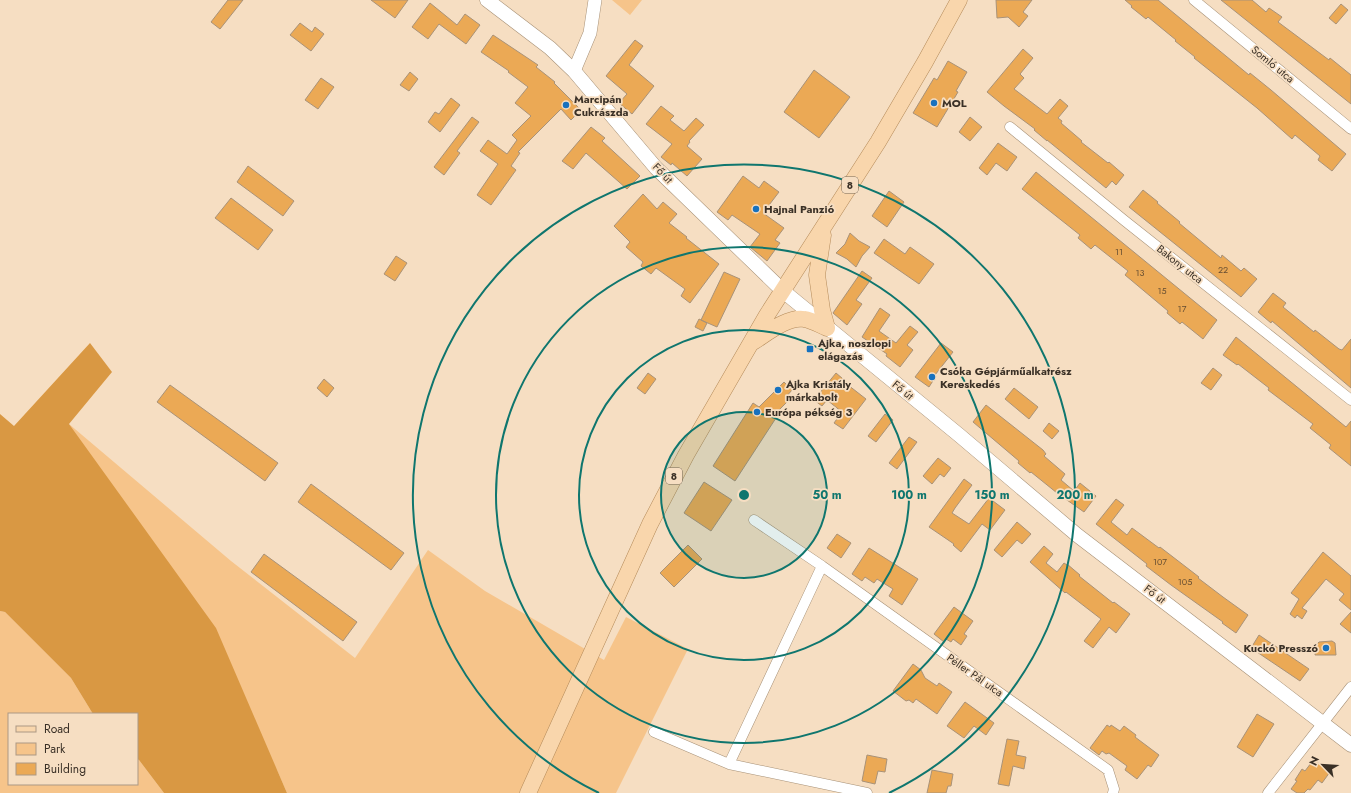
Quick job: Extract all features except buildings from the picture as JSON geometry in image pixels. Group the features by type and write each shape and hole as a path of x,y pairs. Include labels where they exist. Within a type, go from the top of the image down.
{"main road":[{"name":"Fő út","path":"487,0 550,48 574,71 656,168 783,291 1077,534 1351,745"},
{"name":"8","path":"528,793 650,524 686,455 783,291 878,142 917,76 958,0"},
{"path":"823,229 823,241 819,255 817,275 822,310 828,328"},
{"path":"752,342 771,332 778,325 802,318 828,328"}],"street":[{"path":"574,71 590,33 595,0"},
{"name":"Somló utca","path":"1194,0 1351,129"},
{"name":"Bakony utca","path":"1010,127 1125,221 1351,400"},
{"name":"Péller Pál utca","path":"754,520 822,566 1108,770 1114,789 1113,793"},
{"path":"729,764 822,566"},
{"path":"1268,793 1351,687"},
{"path":"654,732 729,764 867,793"}],"green space":[{"path":"612,0 642,0 630,15"},
{"path":"69,424 231,561 355,658 428,550 485,591 604,660 626,617 688,649 616,793 287,793 277,770"},
{"path":"0,611 5,612 71,678 92,713 8,713 8,785 138,785 138,760 164,793 0,793"}],"shaded area":[{"path":"90,343 112,372 69,424 216,628 287,793 164,793 138,760 138,713 92,713 71,678 5,612 0,611 0,414 14,426"}],"place":[{"name":"MOL","path":"934,103"},
{"name":"Marcipán Cukrászda","path":"566,105"},
{"name":"Hajnal Panzió","path":"756,209"},
{"name":"Ajka, noszlopi elágazás","path":"810,349"},
{"name":"Csóka Gépjárműalkatrész Kereskedés","path":"932,377"},
{"name":"Ajka Kristály márkabolt","path":"778,390"},
{"name":"Európa pékség 3","path":"757,412"},
{"name":"Kuckó Presszó","path":"1326,648"}]}
